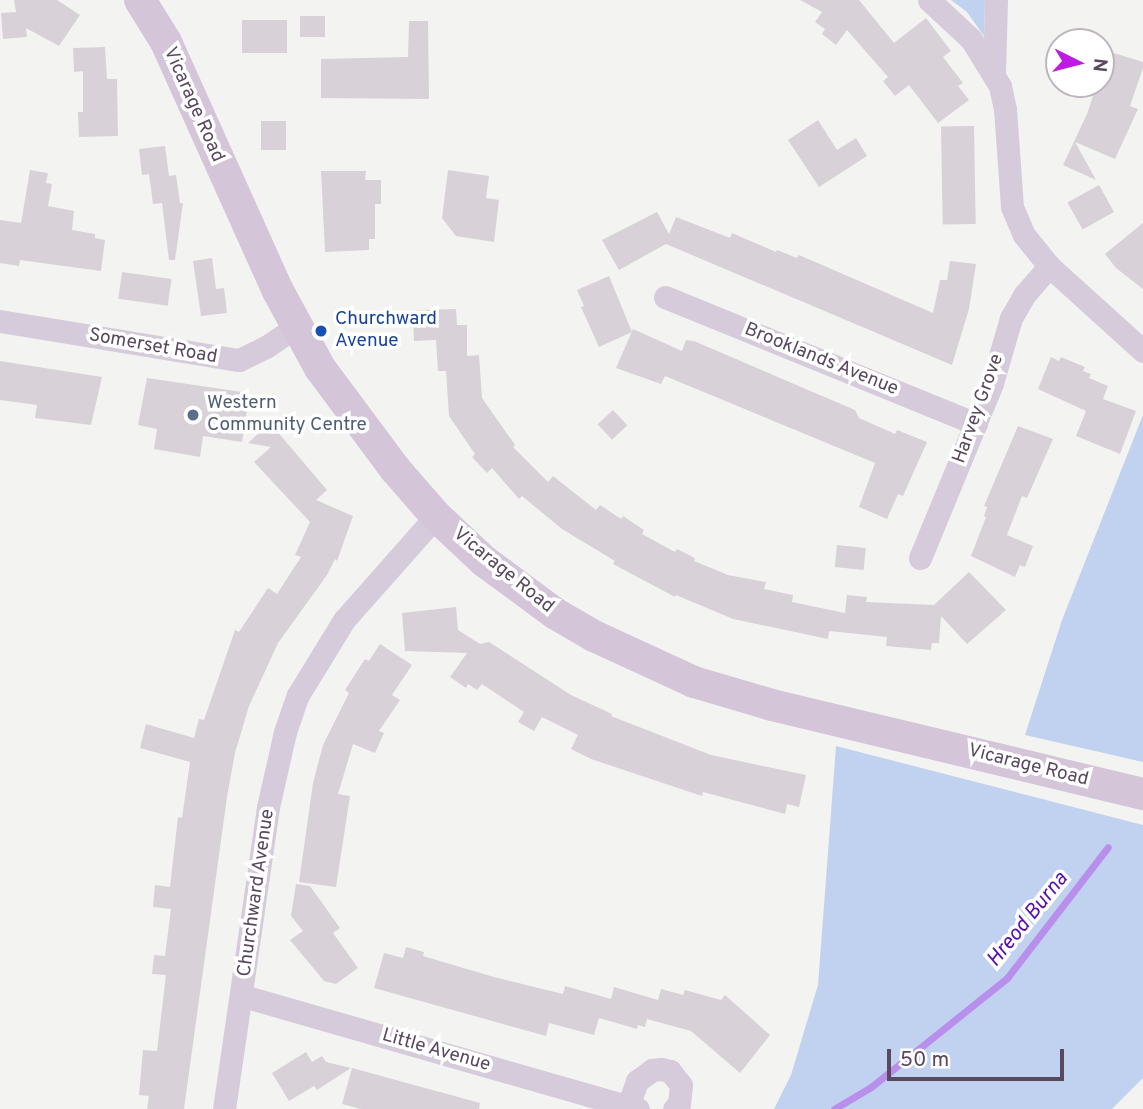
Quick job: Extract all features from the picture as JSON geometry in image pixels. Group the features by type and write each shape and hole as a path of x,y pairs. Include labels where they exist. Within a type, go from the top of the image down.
{"main road":[{"name":"Vicarage Road","path":"140,0 166,42 220,166 297,326 344,404 436,516 484,561 556,614 661,670 772,705 1143,794"}],"street":[{"path":"929,0 958,24 994,73 1006,109 1012,207 1024,235 1049,267 1143,351"},
{"path":"994,73 996,0"},
{"name":"Harvey Grove","path":"920,558 976,424 1016,307 1049,267"},
{"name":"Brooklands Avenue","path":"665,297 976,424"},
{"name":"Somerset Road","path":"0,321 239,360 297,326"},
{"name":"Churchward Avenue","path":"225,1109 268,807 285,732 298,695 344,620 436,516"},
{"name":"Little Avenue","path":"243,996 633,1107 637,1081 652,1070 670,1071 681,1084 679,1104 674,1109"}],"shaded area":[{"path":"951,0 985,0 984,36 967,12"},
{"path":"1143,415 1143,762 1025,735 1062,620"},
{"path":"836,746 1143,825 1143,1078 1112,1109 774,1109 791,1075 818,985"}],"building":[{"path":"14,0 57,0 80,15 59,46 26,28 27,37 3,39 1,13 16,12"},
{"path":"800,0 859,0 894,43 926,18 951,51 943,57 963,83 958,86 969,100 938,123 909,85 895,96 883,81 888,77 847,30 836,45 822,34 825,29 815,22 822,12"},
{"path":"300,16 325,16 325,37 300,37"},
{"path":"242,20 287,20 287,53 242,53"},
{"path":"409,21 428,21 429,99 321,98 321,59 408,57"},
{"path":"105,47 107,79 117,79 118,136 79,137 78,112 83,112 83,71 74,72 73,48"},
{"path":"1115,53 1143,62 1130,106 1138,109 1115,159 1075,142 1096,180 1063,165 1092,98 1115,98"},
{"path":"818,120 837,150 856,138 867,156 819,187 788,140"},
{"path":"261,121 286,121 286,150 261,150"},
{"path":"974,126 976,224 943,225 941,127"},
{"path":"165,146 169,176 176,175 180,203 183,203 175,260 169,260 162,203 153,204 149,174 142,175 139,149"},
{"path":"30,170 48,173 46,183 52,184 48,206 74,211 72,230 95,234 95,238 105,240 101,271 20,260 19,266 0,263 0,220 21,223"},
{"path":"448,170 489,176 486,198 499,200 494,242 456,236 442,218"},
{"path":"321,171 366,171 365,180 381,180 381,204 375,204 375,239 369,239 369,250 325,252"},
{"path":"1099,185 1114,212 1083,230 1068,202"},
{"path":"657,212 669,234 676,217 730,238 732,233 776,252 777,250 797,258 799,255 933,313 940,280 947,280 950,261 976,264 969,309 952,365 666,244 619,270 602,240"},
{"path":"1143,223 1143,289 1116,268 1105,254"},
{"path":"212,258 216,289 224,288 227,313 201,316 193,261"},
{"path":"122,272 172,279 168,306 118,299"},
{"path":"609,276 632,332 599,347 581,307 584,306 577,290"},
{"path":"456,309 457,325 467,325 467,356 479,355 482,398 515,445 513,447 548,482 553,476 596,510 600,505 621,519 623,516 644,530 642,534 675,552 677,549 695,558 694,561 728,575 766,582 764,589 793,595 792,602 845,613 847,595 867,597 866,602 934,605 969,572 1006,610 967,644 941,616 939,643 932,643 931,650 886,646 887,637 829,631 828,639 733,619 676,595 675,597 613,564 615,561 562,529 522,496 519,499 492,468 487,473 472,457 475,454 449,416 446,371 438,371 436,340 414,341 413,317 417,317 417,310"},
{"path":"633,329 682,351 686,340 694,341 855,410 859,418 895,434 897,430 927,442 903,496 898,494 887,519 859,507 875,463 665,376 661,384 616,368"},
{"path":"1051,357 1059,361 1061,357 1085,367 1083,371 1091,374 1089,378 1108,386 1103,399 1136,411 1120,454 1076,436 1086,411 1038,389"},
{"path":"0,361 102,377 91,425 35,418 37,405 0,400"},
{"name":"Western Community Centre","path":"147,378 242,392 239,410 247,411 242,442 203,436 200,457 154,449 157,429 138,425"},
{"path":"613,410 627,425 612,440 598,424"},
{"path":"270,423 327,490 316,500 353,516 337,561 335,559 327,575 278,643 249,706 235,753 227,797 184,1109 147,1109 149,1096 139,1095 143,1050 157,1051 166,975 152,974 154,955 165,956 171,909 153,907 155,885 170,887 178,817 182,818 190,762 140,748 146,724 194,738 199,719 204,720 235,630 239,632 268,588 277,594 301,557 295,555 310,522 254,462 271,447 248,443"},
{"path":"1018,426 1053,439 1027,498 1022,496 1007,535 1033,546 1025,567 1020,565 1015,577 971,556 986,517 987,507 984,506"},
{"path":"837,545 866,548 864,570 835,567"},
{"path":"456,607 458,630 480,644 489,642 571,695 612,714 611,716 711,755 806,775 799,807 787,804 785,814 703,792 702,796 591,759 571,749 578,735 542,717 534,731 518,722 524,712 482,684 477,690 468,684 466,688 450,677 467,653 405,651 402,613"},
{"path":"380,644 412,665 392,695 400,700 379,731 384,733 375,753 353,744 338,794 350,796 336,887 299,882 313,783 323,745 349,693 345,690 365,659 369,661"},
{"path":"296,884 310,886 340,928 333,933 358,968 336,984 324,981 290,940 303,931 291,916"},
{"path":"406,947 424,952 423,956 563,994 565,986 611,999 614,987 658,1000 661,989 683,995 685,990 721,1000 725,995 770,1035 740,1073 691,1031 647,1019 645,1027 638,1025 637,1029 599,1018 594,1035 549,1023 546,1036 374,988 384,953 403,958"},
{"path":"306,1052 312,1062 322,1056 326,1062 351,1068 317,1090 314,1086 289,1101 272,1073"},
{"path":"352,1068 480,1103 479,1109 361,1109 342,1104"}],"waterway":[{"name":"Hreod Burna","path":"834,1109 871,1087 1007,978 1108,847"}],"place":[{"name":"Churchward Avenue","path":"321,331"},
{"name":"Western Community Centre","path":"193,415"}]}
